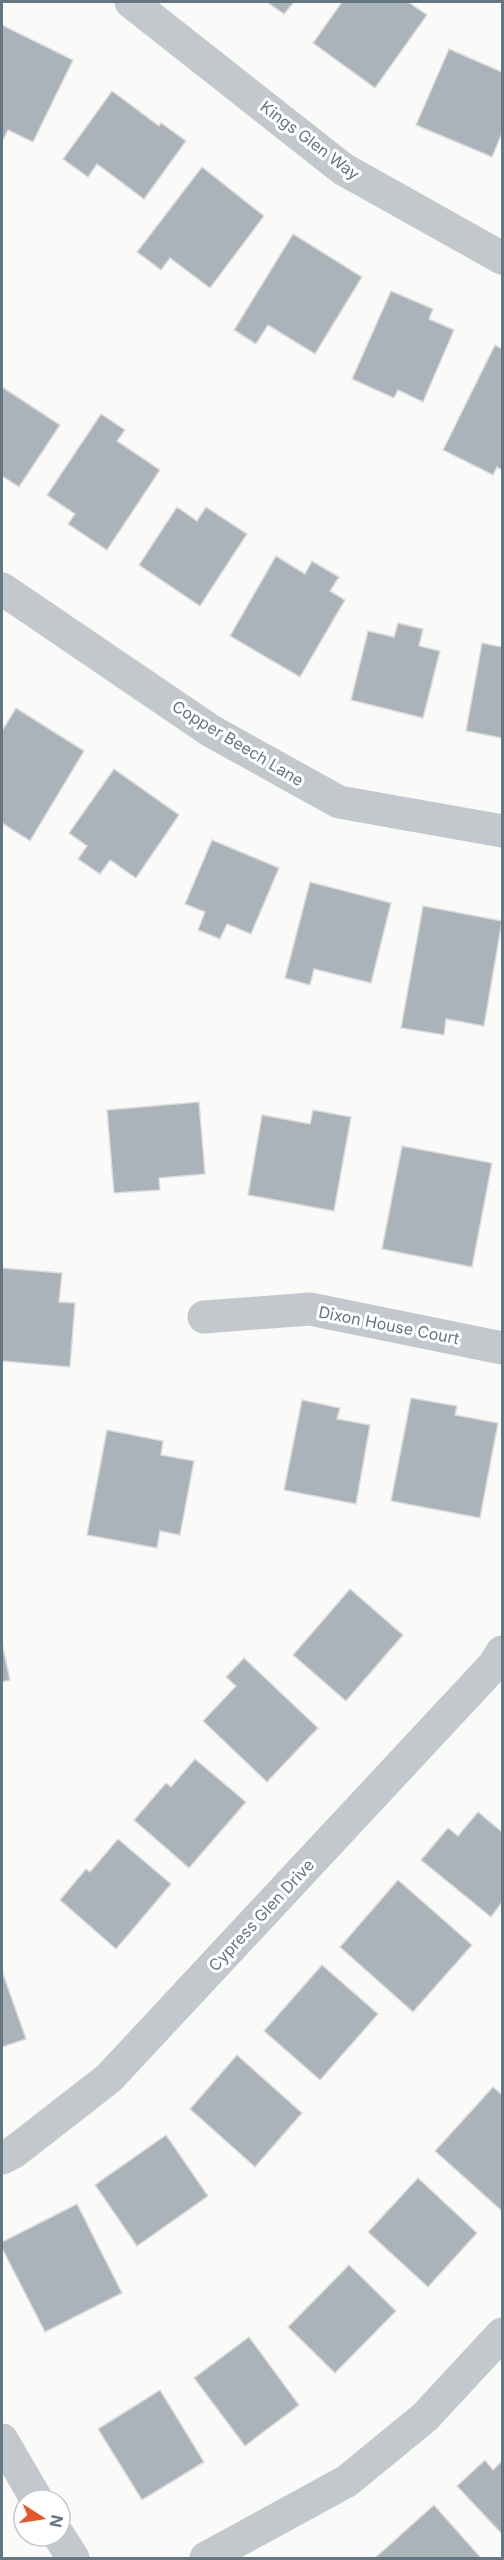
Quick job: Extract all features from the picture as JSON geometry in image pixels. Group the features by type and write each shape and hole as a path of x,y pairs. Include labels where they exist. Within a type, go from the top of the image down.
{"street":[{"name":"Kings Glen Way","path":"131,2 343,170 502,258"},
{"name":"Copper Beech Lane","path":"2,589 211,731 339,802 502,831"},
{"name":"Dixon House Court","path":"204,1317 309,1309 502,1348"},
{"name":"Cypress Glen Drive","path":"2,2158 14,2152 109,2078 494,1665 502,1652"},
{"path":"207,2559 347,2481 425,2417 502,2334"},
{"path":"2,2440 30,2488"}],"building":[{"path":"267,2 294,2 284,14"},
{"path":"342,2 408,2 427,15 375,88 313,43"},
{"path":"2,25 73,60 33,142 8,130 2,142"},
{"path":"449,49 502,72 502,133 492,157 416,125"},
{"path":"112,91 159,126 161,123 186,141 144,199 97,164 88,177 63,159"},
{"path":"202,167 264,216 210,288 170,258 161,270 137,252"},
{"path":"293,234 362,277 315,354 268,325 256,344 234,330"},
{"path":"391,291 433,309 429,319 454,330 423,402 398,390 394,398 352,379"},
{"path":"495,345 502,349 502,470 497,467 493,475 443,450"},
{"path":"2,387 60,425 19,487 2,476"},
{"path":"101,414 125,430 117,441 160,470 107,550 68,524 75,514 47,495"},
{"path":"177,507 197,521 206,507 247,534 200,606 139,565"},
{"path":"276,556 305,574 312,561 339,577 330,591 345,600 300,677 230,636"},
{"path":"398,623 423,629 419,646 440,651 423,718 351,700 368,631 394,637"},
{"path":"482,643 502,647 502,738 466,731"},
{"path":"16,708 84,751 30,841 2,823 2,731"},
{"path":"114,769 179,815 136,878 110,860 100,874 78,859 87,846 69,833"},
{"path":"212,840 279,868 251,934 227,924 220,939 198,930 205,912 185,904"},
{"path":"310,882 391,903 371,983 314,969 310,985 285,978"},
{"path":"423,906 502,921 484,1026 446,1019 444,1035 401,1028"},
{"path":"199,1102 205,1174 159,1178 160,1190 114,1193 107,1110"},
{"path":"313,1110 351,1117 334,1211 248,1195 262,1115 310,1124"},
{"path":"402,1146 492,1163 472,1267 382,1249"},
{"path":"2,1268 62,1273 59,1302 75,1303 70,1367 2,1361"},
{"path":"411,1398 457,1406 455,1415 498,1423 480,1518 391,1501"},
{"path":"302,1400 340,1408 337,1419 370,1425 356,1504 284,1490"},
{"path":"107,1430 163,1441 161,1455 194,1461 180,1535 160,1531 157,1548 87,1535"},
{"path":"350,1589 403,1635 346,1701 293,1655"},
{"path":"2,1643 10,1680 2,1682"},
{"path":"244,1658 318,1728 267,1782 203,1721 236,1686 226,1677"},
{"path":"195,1759 246,1802 189,1868 134,1820 166,1783 171,1787"},
{"path":"478,1812 502,1832 502,1902 491,1917 421,1860 448,1828 458,1836"},
{"path":"118,1839 171,1884 116,1949 60,1900 86,1869 90,1872"},
{"path":"398,1880 472,1945 413,2012 340,1947"},
{"path":"322,1965 378,2014 320,2080 264,2031"},
{"path":"2,1971 26,2039 2,2047"},
{"path":"237,2055 302,2113 255,2167 190,2109"},
{"path":"493,2087 502,2095 502,2211 435,2151"},
{"path":"166,2135 208,2196 137,2246 95,2185"},
{"path":"418,2178 477,2233 428,2287 368,2232"},
{"path":"77,2204 122,2293 45,2332 2,2248 2,2242"},
{"path":"349,2265 396,2311 335,2373 288,2327"},
{"path":"249,2337 299,2405 245,2446 194,2378"},
{"path":"160,2390 204,2462 142,2500 98,2429"},
{"path":"485,2460 493,2470 502,2461 502,2534 457,2486"},
{"path":"434,2505 481,2558 375,2558"}]}
